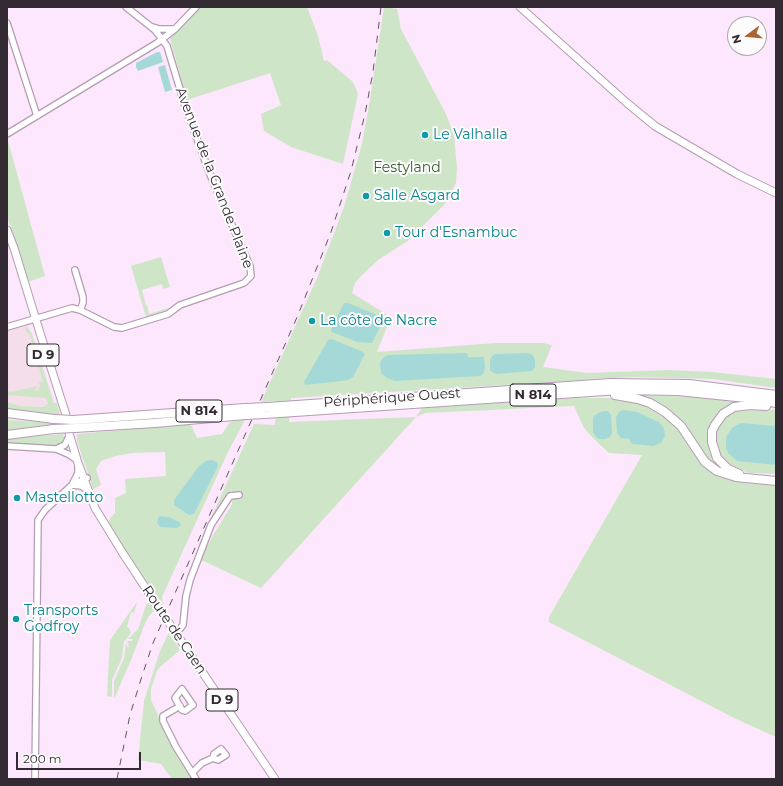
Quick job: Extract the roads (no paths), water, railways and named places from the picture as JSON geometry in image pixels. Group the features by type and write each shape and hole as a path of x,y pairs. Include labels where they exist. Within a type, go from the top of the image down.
{"highway":[{"name":"Périphérique Ouest","path":"290,409 610,383 689,384 776,395"},
{"name":"Périphérique Ouest","path":"7,435 54,429 155,423 280,409 620,390 678,391 729,396 776,403"},
{"path":"558,394 618,395 643,400 660,409 675,421 687,434 705,462 717,471 736,478 776,481"},
{"path":"776,407 750,405 734,407 718,419 711,437 712,448 716,458 728,469 741,474 776,477"},
{"name":"Périphérique Ouest","path":"7,413 54,419 70,429"},
{"path":"7,418 54,419"}],"main road":[{"path":"520,7 627,103 655,126 736,174 776,193"},
{"name":"Route de Caen","path":"7,230 14,248 55,391 70,429 77,461 103,520"},
{"name":"Route de Caen","path":"7,234 14,260 86,479 88,490 96,508 118,546 158,607 275,778"}],"street":[{"path":"126,7 151,26 162,39"},
{"path":"7,134 105,76 162,39 175,29 196,7"},
{"path":"7,23 37,116"},
{"path":"151,26 159,29 175,29"},
{"name":"Avenue de la Grande Plaine","path":"7,327 69,308 80,310 114,327 122,328 168,314 180,305 244,283 251,276 250,266 211,177 185,106 167,46 162,39"},
{"path":"75,270 83,297 83,303 80,310"},
{"path":"58,450 65,445 70,429"},
{"path":"7,446 58,450 66,449 70,429"},
{"path":"58,450 68,454 77,461 78,473 72,485"},
{"path":"35,779 37,527 40,515 72,485 86,479"},
{"path":"72,485 81,486 88,490"},
{"path":"176,634 183,625 186,596 190,580 211,525 230,496 239,494"},
{"path":"180,706 163,716 163,721 176,747 196,779"},
{"path":"192,773 202,763 213,758"}],"railway":[{"path":"117,779 130,715 153,643 298,315 331,232 351,171 365,114 373,72 381,7"}],"place":[{"name":"Le Valhalla","path":"425,135"},
{"name":"Salle Asgard","path":"366,196"},
{"name":"Tour d'Esnambuc","path":"387,233"},
{"name":"La côte de Nacre","path":"312,321"},
{"name":"Mastellotto","path":"17,498"},
{"name":"Transports Godfroy","path":"16,619"}],"park label":[{"name":"Festyland","path":"407,168"}]}
